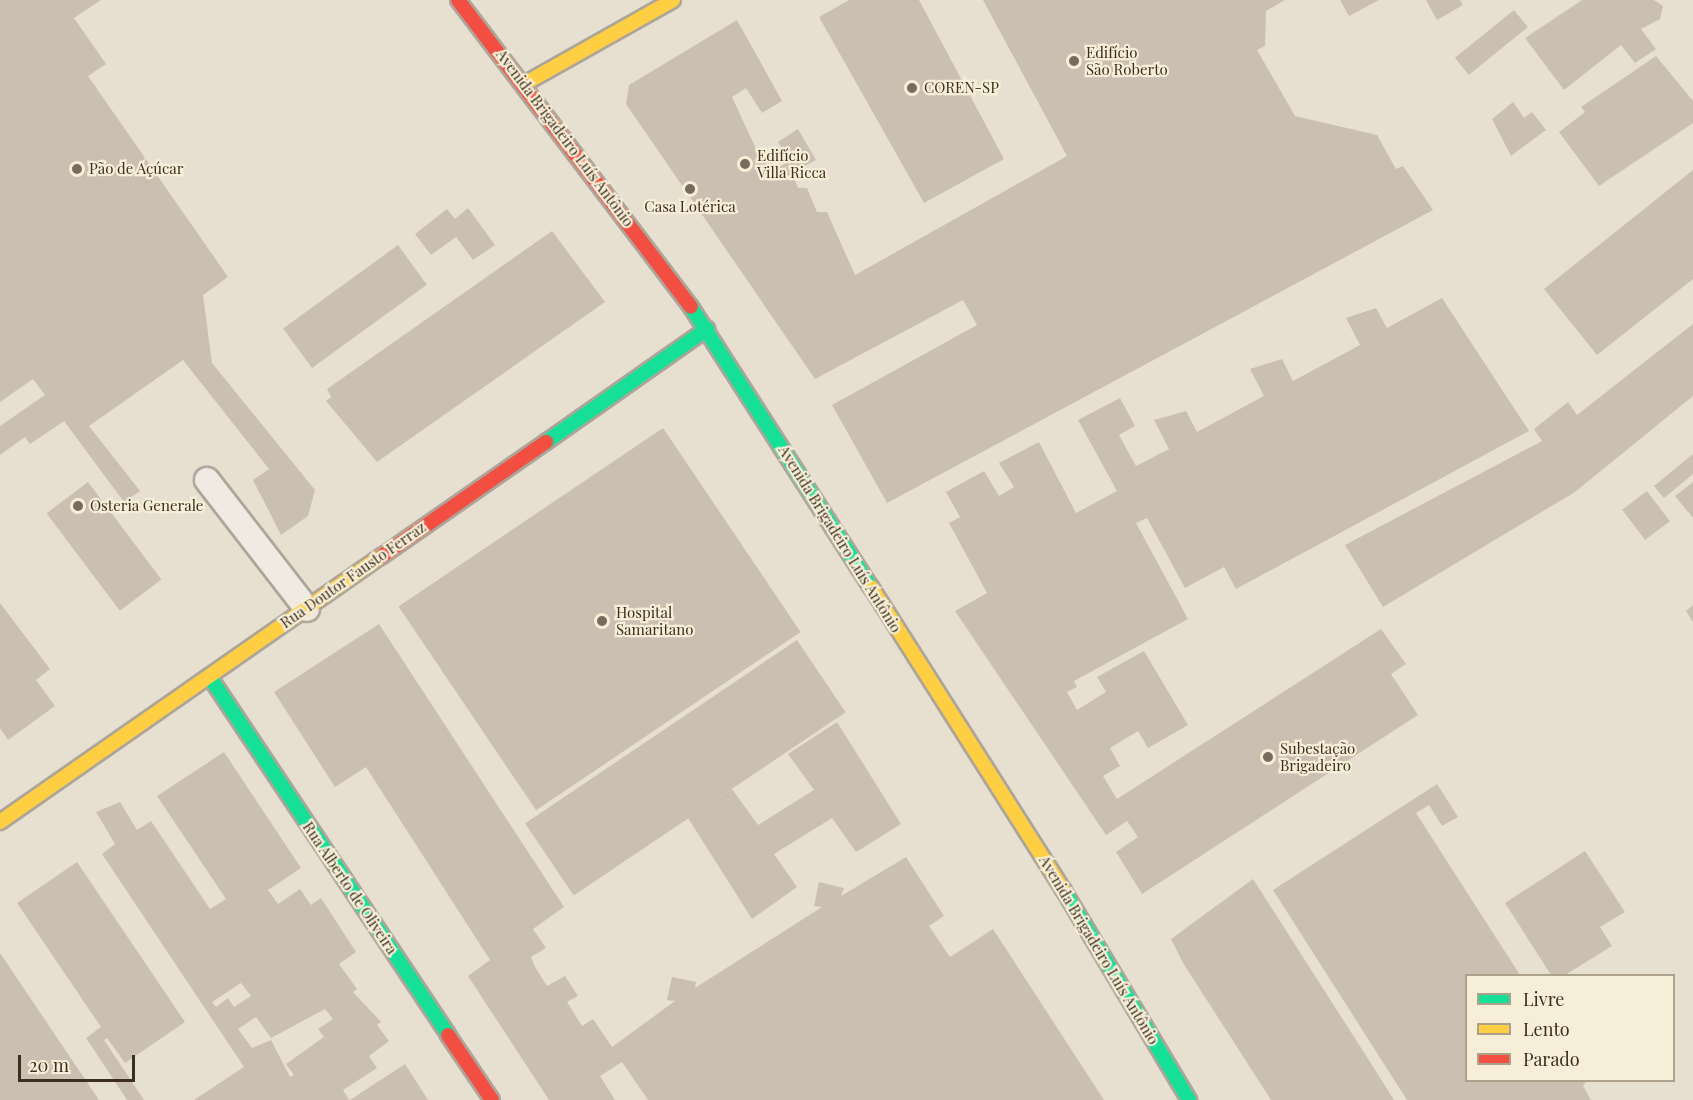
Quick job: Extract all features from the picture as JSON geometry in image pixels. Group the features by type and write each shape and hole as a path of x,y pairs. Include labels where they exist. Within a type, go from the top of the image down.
{"street":[{"name":"Avenida Brigadeiro Luís Antônio","path":"458,0 524,84 707,329 1072,905 1189,1100"},
{"path":"524,84 674,0"},
{"name":"Rua Doutor Fausto Ferraz","path":"0,822 707,329"},
{"name":"Rua Alberto de Oliveira","path":"209,676 492,1100"}],"lane":[{"path":"207,480 307,609"}],"building":[{"path":"0,0 101,0 74,18 106,64 88,76 228,277 203,295 212,363 315,490 308,516 281,535 253,480 269,469 183,360 89,426 140,491 124,502 64,421 30,444 25,437 0,455 0,426 45,395 33,379 0,402"},
{"name":"COREN-SP","path":"849,0 919,0 1004,159 924,203 819,17"},
{"path":"983,0 1285,0 1266,11 1265,46 1257,50 1295,116 1377,135 1396,169 1403,166 1433,210 887,503 832,405 977,325 963,300 815,379 626,104 629,85 737,20 782,101 762,113 746,88 732,97 758,153 766,149 775,170 790,160 778,142 798,129 816,160 792,173 798,188 807,188 817,212 827,212 855,275 1067,156"},
{"path":"1340,0 1379,0 1349,16"},
{"path":"1426,0 1460,0 1463,5 1437,20"},
{"path":"1582,0 1654,0 1663,6 1660,19 1641,29 1656,49 1635,63 1621,45 1564,90 1525,38"},
{"path":"1514,10 1528,27 1469,75 1455,58"},
{"path":"1656,56 1693,101 1693,123 1599,186 1559,132 1585,112 1581,107"},
{"path":"1513,102 1524,118 1532,112 1546,130 1511,156 1492,119"},
{"path":"1693,170 1693,279 1597,355 1544,289"},
{"path":"468,208 495,245 473,260 456,237 431,255 415,234 447,209 455,219"},
{"path":"552,231 605,302 377,462 326,401 331,397 327,389"},
{"path":"398,245 427,285 312,368 283,328"},
{"path":"1442,298 1529,431 1236,589 1224,567 1185,588 1147,518 1136,523 1188,619 1074,681 1077,687 1067,692 1077,710 1106,692 1097,677 1144,651 1188,725 1148,748 1138,731 1110,748 1120,766 1103,776 1117,799 1381,629 1406,664 1391,674 1418,715 1142,894 1116,852 1138,837 1127,821 1106,835 955,611 987,593 949,523 960,517 946,492 984,471 999,496 1014,487 999,463 1039,442 1076,513 1117,491 1078,420 1120,398 1135,426 1119,435 1136,466 1169,449 1154,420 1186,411 1197,432 1264,396 1250,369 1282,359 1293,381 1360,345 1346,318 1376,308 1387,328"},
{"path":"1693,324 1693,396 1575,492 1383,607 1345,545 1542,441 1534,429 1568,402 1577,415"},
{"name":"Hospital Samaritano","path":"663,428 801,632 536,810 399,606"},
{"path":"1693,454 1693,474 1664,498 1654,486"},
{"path":"88,482 161,579 120,611 46,513"},
{"path":"1693,482 1693,518 1675,496"},
{"path":"1647,491 1670,521 1645,540 1622,510"},
{"path":"0,603 50,669 36,680 55,706 8,740 0,728"},
{"path":"1693,605 1693,622 1686,611"},
{"path":"379,624 564,907 533,929 546,948 531,957 535,967 547,986 565,976 578,996 567,1002 582,1026 593,1019 612,1047 675,1001 667,1000 672,977 696,982 695,988 822,907 814,906 819,882 844,888 841,896 906,857 944,916 929,926 950,957 993,929 1104,1100 648,1100 622,1062 600,1076 615,1100 549,1100 468,976 490,960 366,767 335,787 274,692"},
{"path":"797,640 846,712 574,896 525,823"},
{"path":"837,722 901,824 856,852 832,818 774,854 797,887 752,919 688,818 732,789 758,825 814,790 788,754"},
{"path":"224,752 301,868 268,890 278,904 300,889 311,905 321,898 356,952 339,964 357,989 353,992 381,1022 377,1025 389,1041 369,1056 377,1068 343,1090 349,1100 194,1100 244,1067 102,854 115,844 96,812 120,802 137,830 151,821 210,909 226,899 157,796","holes":["241,983 251,996 234,1007 228,998 216,1007 212,1002","325,1009 333,1019 318,1029 324,1037 286,1064 294,1075 290,1077 271,1040 252,1048 238,1029 256,1017 271,1038"]},
{"path":"1437,784 1458,817 1442,826 1429,805 1416,813 1519,974 1465,974 1465,1082 1586,1082 1583,1086 1591,1100 1407,1100 1273,890"},
{"path":"1585,851 1625,912 1600,927 1612,946 1567,974 1550,974 1505,903"},
{"path":"77,862 185,1022 125,1063 107,1038 104,1040 144,1100 127,1100 86,1038 101,1027 17,903"},
{"path":"1253,879 1394,1100 1271,1100 1183,963 1171,939"},
{"path":"0,953 99,1100 0,1100"},
{"path":"405,1064 428,1100 350,1100"}],"traffic: fast":[{"path":"691,307 871,587"},
{"path":"546,442 707,329"},
{"path":"209,676 448,1035"},
{"path":"1064,891 1189,1100"}],"traffic: slow":[{"path":"524,84 673,0"},
{"path":"0,822 382,556"},
{"path":"871,587 1064,891"}],"traffic: jam":[{"path":"458,0 691,307"},
{"path":"382,556 546,442"},
{"path":"448,1035 492,1100"}],"place":[{"name":"Edifício São Roberto","path":"1074,61"},
{"name":"COREN-SP","path":"912,88"},
{"name":"Edifício Villa Ricca","path":"745,164"},
{"name":"Pão de Açúcar","path":"77,169"},
{"name":"Casa Lotérica","path":"690,189"},
{"name":"Osteria Generale","path":"78,506"},
{"name":"Hospital Samaritano","path":"602,621"},
{"name":"Subestação Brigadeiro","path":"1268,757"}]}
